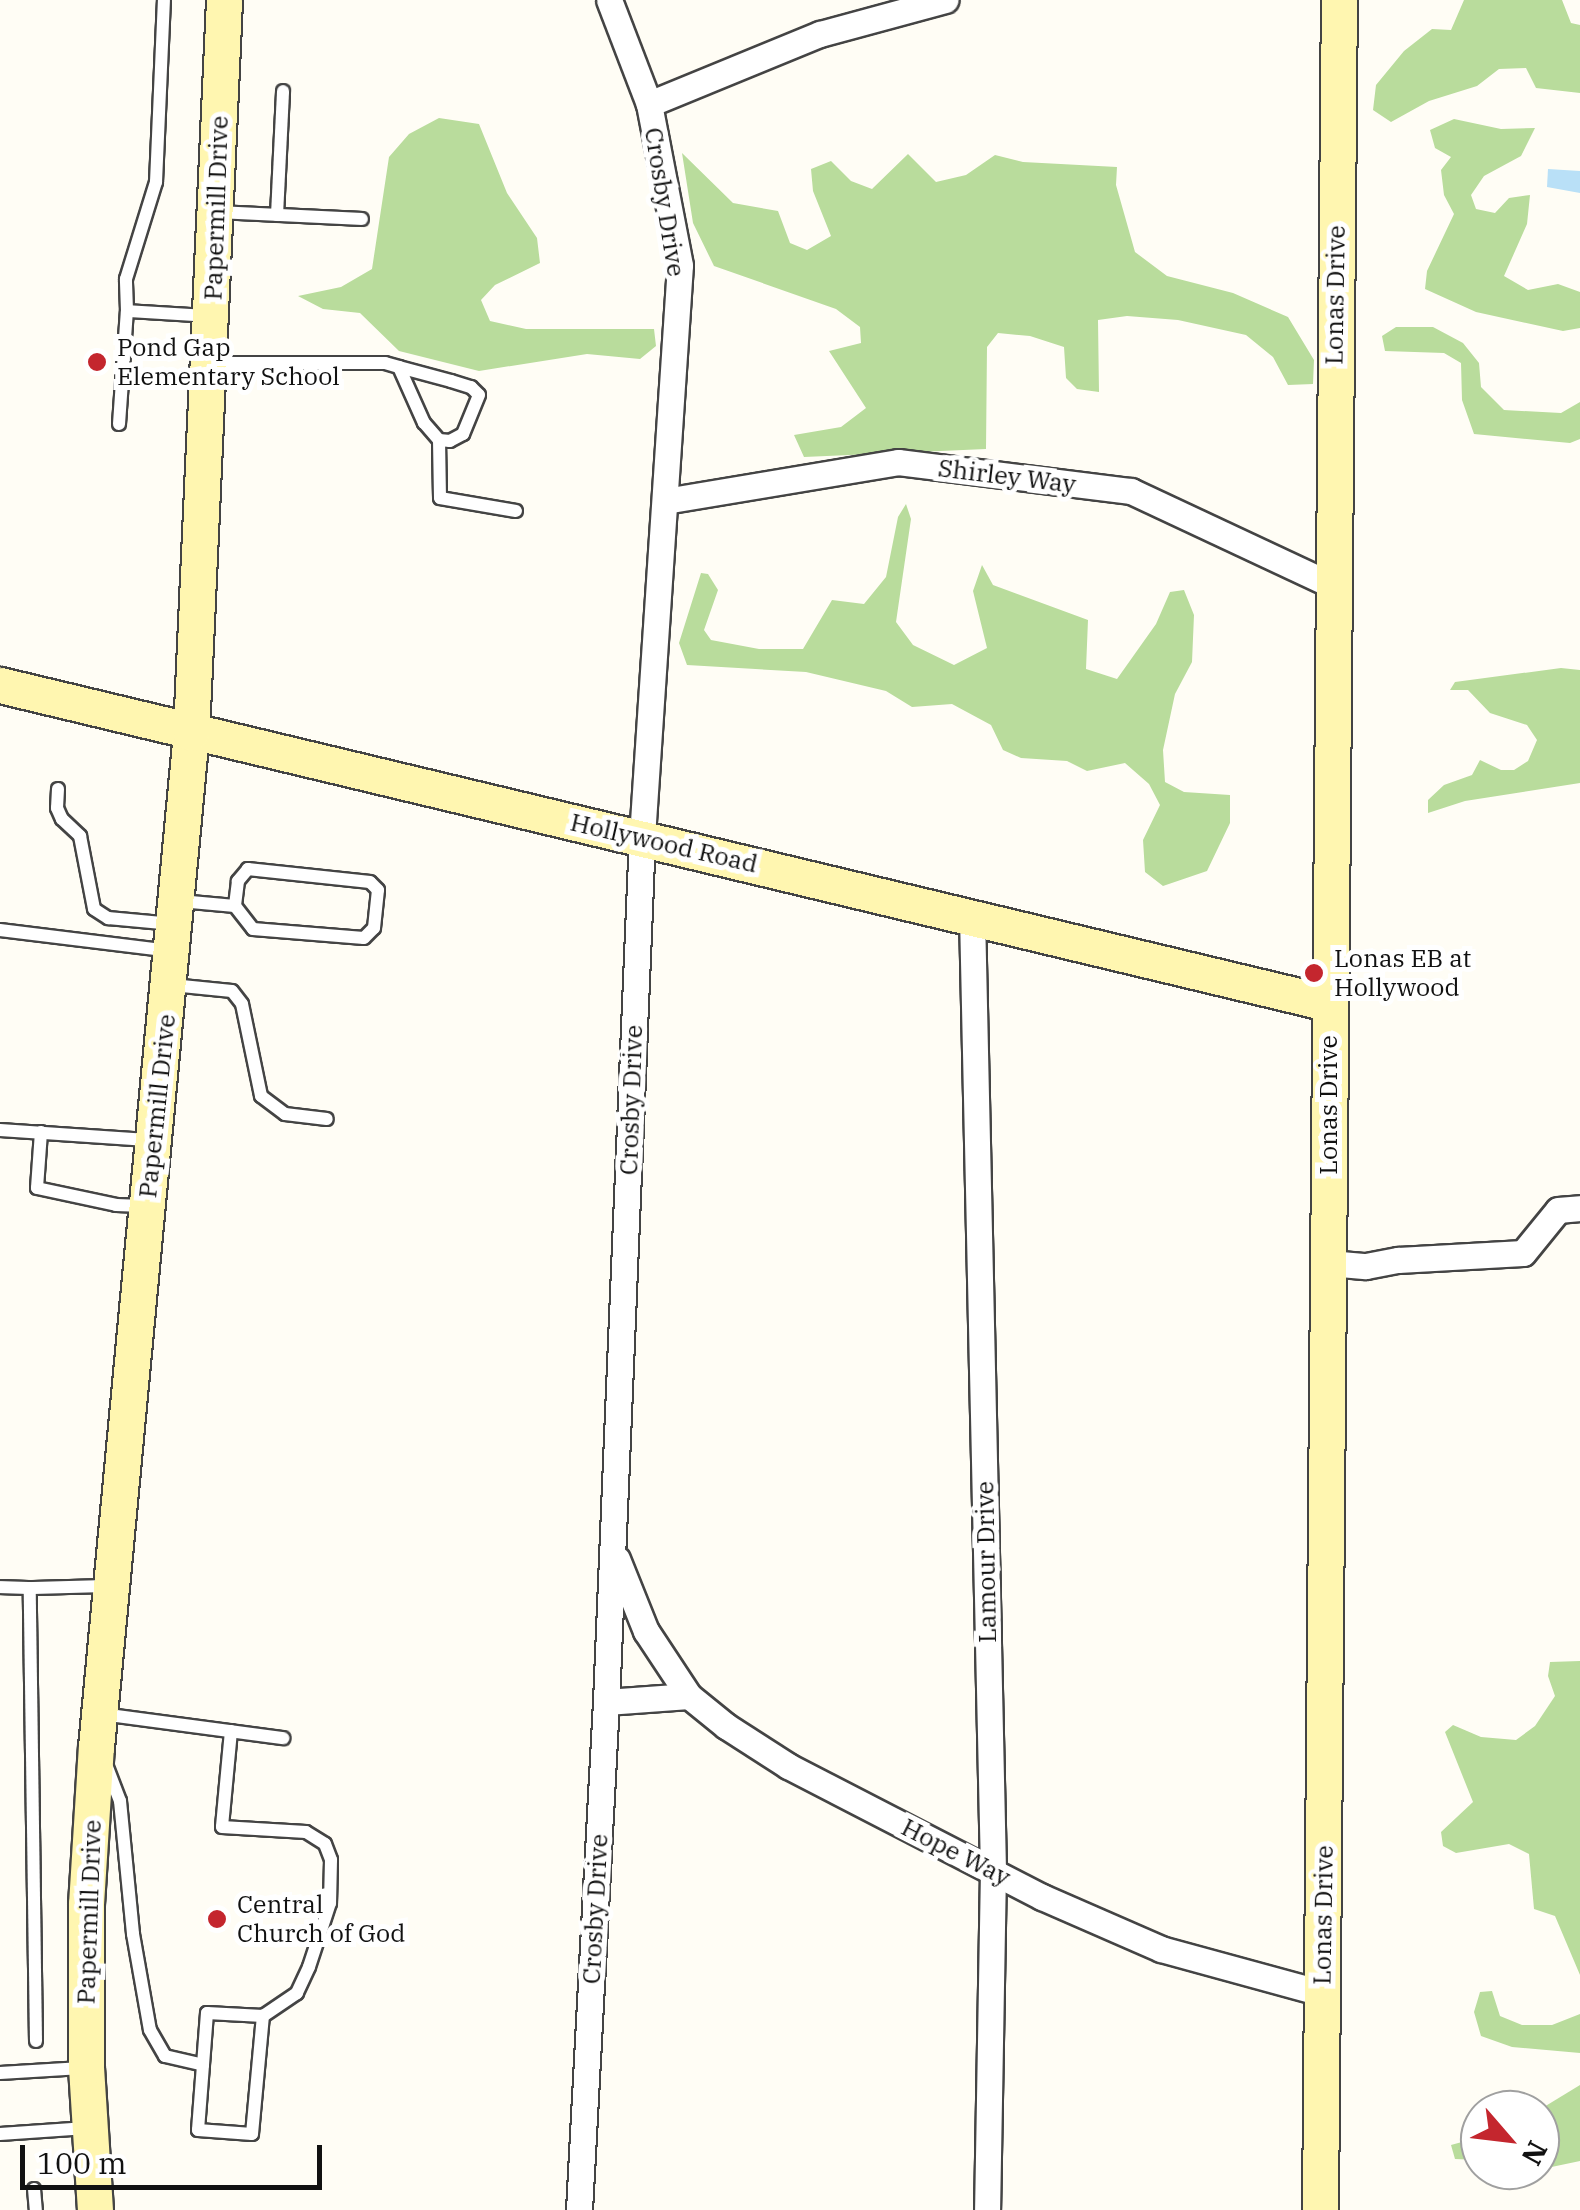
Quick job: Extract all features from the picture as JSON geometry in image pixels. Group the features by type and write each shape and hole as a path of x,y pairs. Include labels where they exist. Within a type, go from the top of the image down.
{"street":[{"name":"Papermill Drive","path":"95,2210 86,2068 86,1904 111,1586 192,733 224,0"},
{"name":"Crosby Drive","path":"579,2210 606,1702 642,837 680,264 649,104 609,0"},
{"path":"649,104 820,34 945,0"},
{"name":"Lonas Drive","path":"1320,2210 1339,0"},
{"name":"Shirley Way","path":"664,501 898,462 1111,488 1130,491 1332,585"},
{"name":"Hollywood Road","path":"0,684 1328,1003"},
{"name":"Lamour Drive","path":"972,915 993,1870 987,2210"},
{"path":"1329,1264 1366,1266 1398,1260 1524,1253 1558,1210 1580,1208"},
{"name":"Hope Way","path":"613,1546 646,1631 689,1696 726,1726 788,1766 1160,1949 1322,1993"},
{"path":"606,1702 689,1696"}],"lane":[{"path":"119,424 126,278 156,182 164,0"},
{"path":"277,215 283,91"},
{"path":"216,212 362,219"},
{"path":"127,311 212,316"},
{"path":"210,363 399,367 471,387 479,396 463,434 450,441 439,440"},
{"path":"399,367 424,423 439,440 440,498 516,511"},
{"path":"58,789 57,808 80,836 94,910 174,940 232,991 242,1004 261,1096 285,1114 327,1119"},
{"path":"248,869 370,882 378,890 374,928 364,938 253,929 234,906 238,880 248,869"},
{"path":"0,930 174,940 234,906"},
{"path":"0,1130 156,1140"},
{"path":"41,1132 37,1188 116,1205 147,1206"},
{"path":"0,1587 111,1586"},
{"path":"30,1588 36,2041"},
{"path":"203,2065 166,2056 150,2030 136,1954 120,1801 98,1730 230,1731 283,1738"},
{"path":"230,1731 222,1827 306,1832 325,1844 331,1860 330,1903 309,1968 296,1993 263,2016 207,2013 198,2130 252,2134 263,2016"},
{"path":"0,2074 86,2068"},
{"path":"0,2134 90,2128"},
{"path":"34,2189 36,2210"}],"green space":[{"path":"1464,0 1562,0 1571,23 1580,25 1580,93 1536,88 1526,68 1499,69 1477,86 1429,101 1391,122 1373,110 1376,85 1404,51 1432,29 1451,30"},
{"path":"439,118 479,124 507,193 537,238 540,263 495,285 481,300 490,321 526,329 654,329 656,346 640,359 587,354 479,371 399,351 360,313 323,309 298,296 341,287 372,269 389,157 409,134"},
{"path":"1454,119 1501,129 1535,128 1521,156 1484,176 1471,195 1476,209 1495,213 1509,198 1530,195 1527,224 1504,276 1528,290 1558,284 1580,292 1580,328 1563,331 1476,312 1425,289 1427,271 1454,214 1444,195 1441,170 1451,157 1435,148 1430,130"},
{"path":"682,153 733,203 778,211 790,243 807,250 831,236 813,191 811,169 831,161 851,181 872,189 908,154 936,182 966,175 995,155 1023,162 1117,167 1116,185 1135,252 1167,276 1233,293 1288,317 1314,360 1313,384 1288,385 1273,357 1246,335 1178,320 1127,316 1098,320 1099,392 1077,389 1066,378 1064,347 1030,336 998,333 987,347 986,449 804,457 794,435 841,427 866,408 829,351 861,343 860,327 836,309 714,266 693,223"},
{"path":"1396,327 1433,327 1463,343 1479,363 1481,387 1504,410 1561,413 1580,402 1580,439 1570,443 1474,434 1462,400 1461,363 1444,353 1385,351 1382,336"},
{"path":"906,504 911,519 896,622 913,645 954,665 987,648 973,591 982,565 993,585 1088,620 1086,669 1117,679 1156,624 1170,592 1184,590 1194,615 1192,662 1175,694 1163,750 1165,782 1184,792 1230,795 1230,823 1207,871 1163,886 1145,872 1143,840 1160,805 1149,784 1125,763 1087,771 1067,761 1021,758 1003,750 991,725 952,704 912,707 886,691 806,672 687,665 679,643 701,573 708,574 718,590 704,630 711,640 759,649 803,649 832,600 864,604 886,577 898,517"},
{"path":"1561,668 1580,670 1580,783 1465,801 1428,813 1428,800 1444,785 1472,775 1480,760 1501,770 1514,770 1528,761 1537,740 1527,725 1490,713 1468,690 1450,690 1455,682"},
{"path":"1580,1661 1580,1975 1555,1916 1534,1909 1529,1854 1509,1844 1456,1853 1443,1846 1441,1832 1473,1802 1445,1732 1453,1725 1481,1737 1516,1740 1535,1726 1555,1696 1548,1676 1550,1662"},
{"path":"1492,1991 1500,2016 1522,2025 1552,2025 1580,2014 1580,2053 1512,2047 1481,2036 1474,2012 1480,1992"},
{"path":"1580,2085 1580,2161 1560,2165 1560,2097"},
{"path":"1460,2143 1460,2159 1455,2159 1451,2145"}],"water":[{"path":"1548,169 1580,171 1580,193 1547,187"}],"place":[{"name":"Pond Gap Elementary School","path":"97,362"},
{"name":"Lonas EB at Hollywood","path":"1314,973"},
{"name":"Central Church of God","path":"217,1919"}]}
